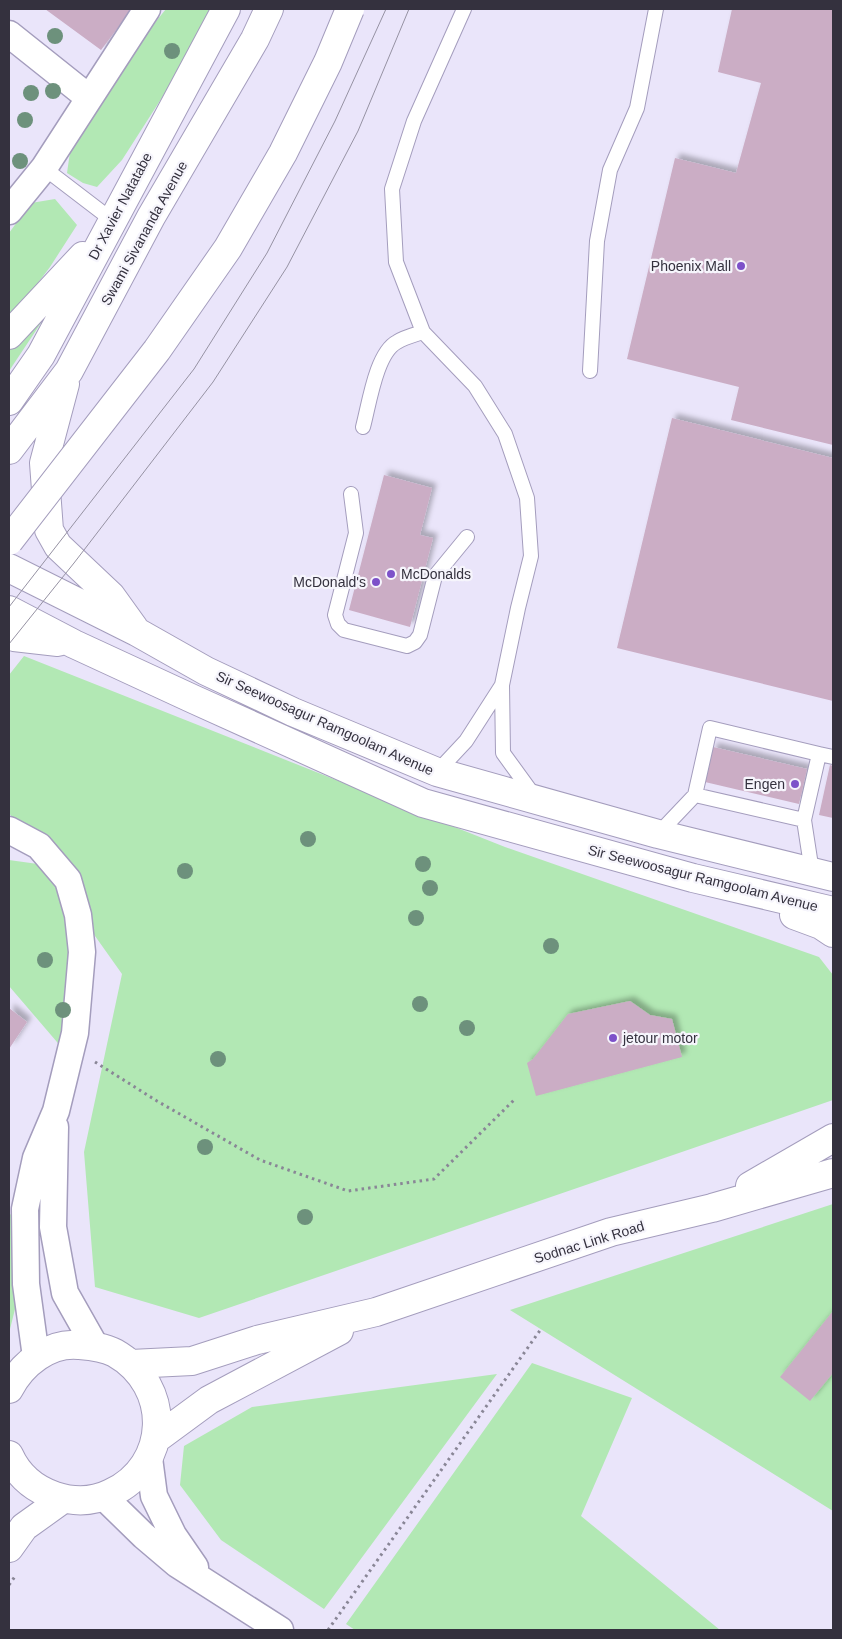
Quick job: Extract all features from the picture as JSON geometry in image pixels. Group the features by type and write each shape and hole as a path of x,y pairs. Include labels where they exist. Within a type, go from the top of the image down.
{"main road":[{"name":"Dr Xavier Natatabe","path":"9,401 41,355 226,9"},
{"name":"Swami Sivananda Avenue","path":"9,450 69,371 150,217 255,39 269,9"},
{"path":"9,541 157,350 228,248 283,153 328,62 350,9"},
{"path":"9,335 108,227"},
{"path":"69,371 44,463 49,530 58,546 111,596 137,632"},
{"name":"Sir Seewoosagur Ramgoolam Avenue","path":"9,568 137,632 206,671 293,712 437,772 658,834 823,874"},
{"name":"Sir Seewoosagur Ramgoolam Avenue","path":"9,610 74,644 270,735 423,803 693,878 833,911"},
{"path":"9,634 14,637 74,644"},
{"path":"693,878 821,925 833,933"},
{"path":"712,1208 833,1138"},
{"name":"Sodnac Link Road","path":"131,1364 192,1361 257,1340 376,1312 611,1232 712,1208 833,1173"},
{"name":"Sodnac Link Road","path":"104,1497 122,1488 138,1475 153,1448 209,1400 376,1312"},
{"path":"9,1389 21,1370 36,1357 55,1348 75,1344 95,1346 114,1353 131,1364 144,1380 154,1398 157,1418 153,1448"},
{"path":"9,1454 14,1465 27,1480 44,1492 64,1499 84,1501 104,1497"},
{"path":"9,1548 24,1528 64,1499"}],"street":[{"path":"9,212 44,168 88,96 147,9"},
{"path":"9,34 88,96"},
{"path":"9,830 39,846 68,880 78,915 82,952 75,1033 56,1111 36,1158 24,1209 26,1284 36,1357"},
{"path":"56,1111 53,1227 65,1293 95,1346"},
{"path":"153,1448 154,1496 173,1535 205,1582"},
{"path":"104,1497 144,1536 177,1564 280,1630"}],"lane":[{"path":"464,9 414,121 392,190 396,262 423,332 475,386 506,434 527,498 531,556 502,685 503,753 537,800"},
{"path":"590,370 597,241 610,170 637,108 656,9"},
{"path":"44,168 108,227"},
{"path":"363,427 378,370 385,354 396,342 423,332"},
{"path":"351,494 356,533 335,615 338,624 344,630 408,646 415,642 420,635 435,576 468,537"},
{"path":"437,772 466,741 502,685"},
{"path":"658,834 695,795 710,728 833,757"},
{"path":"819,754 804,820 823,874"},
{"path":"695,795 804,820"}],"path":[{"path":"71,1046 157,1101 260,1160 348,1191 434,1178 515,1099"},
{"path":"328,1630 541,1329"}],"green space":[{"path":"166,9 210,9 179,71 122,160 97,187 83,183 67,173 70,152 149,30"},
{"path":"55,199 77,225 50,267 9,321 9,233 31,203"},
{"path":"71,278 9,371 9,348"},
{"path":"24,656 505,847 819,957 833,975 833,1100 199,1318 95,1287 84,1152 122,974 51,874 75,926 63,1049 9,986 9,860 45,865 9,813 9,675"},
{"path":"42,1202 9,1333 9,1215"},
{"path":"833,1204 833,1511 510,1310"},
{"path":"532,1363 632,1398 581,1516 720,1630 355,1630 346,1624"},
{"path":"497,1374 324,1609 221,1540 180,1485 184,1446 252,1407"}],"building":[{"path":"45,9 132,9 101,50"},
{"name":"Phoenix Mall","path":"732,9 833,9 833,445 731,420 739,387 627,359 675,158 736,173 761,83 718,72"},
{"path":"672,418 833,458 833,701 617,648"},
{"name":"McDonalds","path":"384,475 432,488 420,535 433,538 410,627 349,610"},
{"path":"713,747 807,769 799,804 705,782"},
{"path":"830,765 833,766 833,818 819,815"},
{"name":"jetour motor","path":"630,1001 650,1015 672,1019 682,1057 536,1096 527,1063 533,1059 568,1014"},
{"path":"9,1008 27,1022 9,1049"},
{"path":"833,1311 833,1373 810,1401 780,1377"}],"tram line":[{"path":"9,607 194,369 267,253 335,121 386,9"},
{"path":"9,644 74,563 213,382 287,267 358,131 409,9"}],"place":[{"name":"Phoenix Mall","path":"741,266"},
{"name":"McDonalds","path":"391,574"},
{"name":"McDonald's","path":"376,582"},
{"name":"Engen","path":"795,784"},
{"name":"jetour motor","path":"613,1038"}]}
